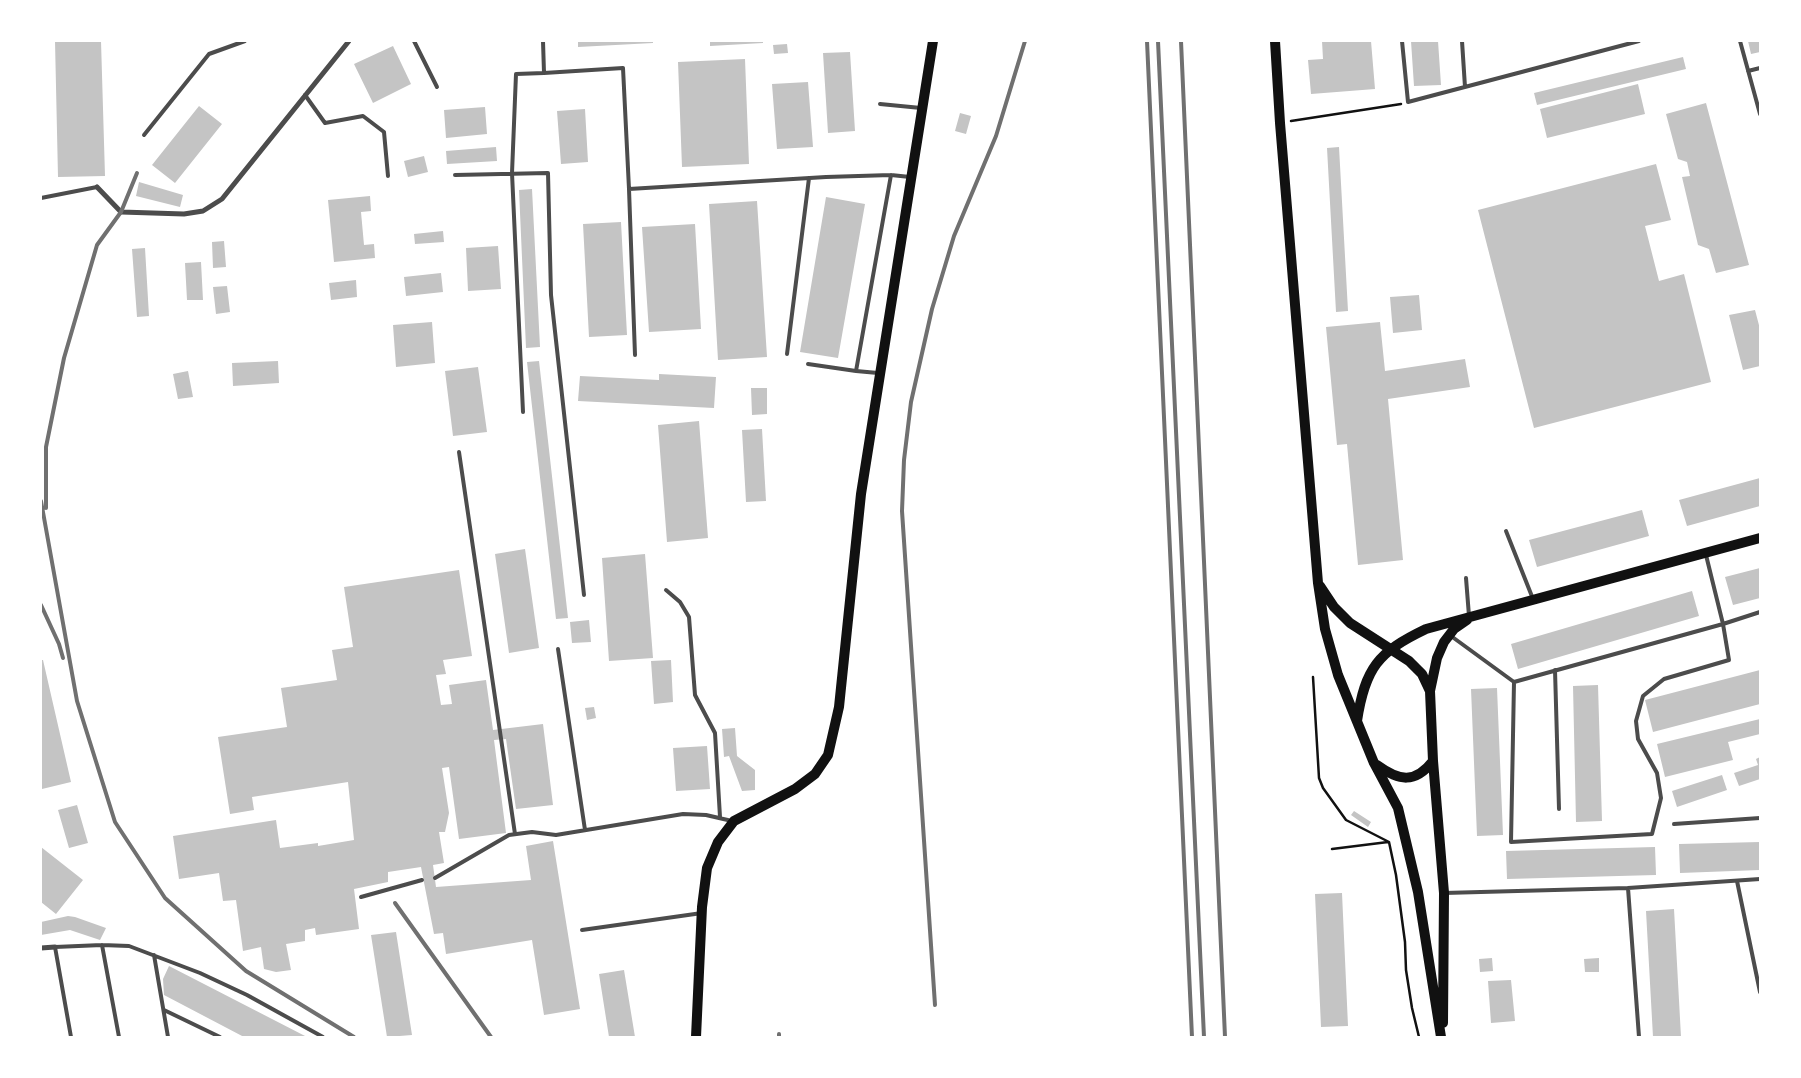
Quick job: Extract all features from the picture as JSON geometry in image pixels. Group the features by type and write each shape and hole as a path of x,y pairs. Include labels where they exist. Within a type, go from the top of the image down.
{"main road":[{"path":"696,1037 702,913 707,868 718,842 734,821 795,789 815,774 828,755 839,707 861,494 933,41"},
{"path":"1275,41 1280,123 1318,583 1325,629 1338,675 1357,722 1374,763 1398,808 1416,882 1442,1037"},
{"path":"1357,722 1360,697 1367,678 1377,661 1390,649 1426,629 1760,538"},
{"path":"1318,583 1334,607 1350,623 1409,661 1422,674 1430,691"},
{"path":"1442,1037 1444,893 1433,761 1430,691 1437,658 1444,642 1454,629 1470,618"},
{"path":"1374,763 1389,773 1414,777 1424,772 1433,761"}],"street":[{"path":"97,187 121,212 184,214 203,210 222,199 349,41"},
{"path":"41,948 55,947"}],"lane":[{"path":"144,135 209,54 246,41"},
{"path":"414,41 437,86"},
{"path":"543,41 544,73"},
{"path":"1402,41 1408,102 1639,41"},
{"path":"1462,41 1465,87"},
{"path":"1740,41 1760,114"},
{"path":"523,412 512,173 516,74 623,68 635,355"},
{"path":"1748,72 1760,68"},
{"path":"305,95 325,123 363,116 384,132 388,176"},
{"path":"880,104 921,108"},
{"path":"455,175 548,173 551,295 584,595"},
{"path":"629,189 809,178 891,175 910,177"},
{"path":"856,371 891,175"},
{"path":"786,354 809,178"},
{"path":"41,198 97,187"},
{"path":"808,364 879,373"},
{"path":"459,452 515,834"},
{"path":"1506,531 1533,601"},
{"path":"1514,682 1511,842 1652,834 1661,798 1656,773 1638,739 1636,721 1642,696 1664,679 1729,660 1723,624 1705,553"},
{"path":"1466,578 1470,618"},
{"path":"666,590 680,602 689,617 694,694 715,732 720,817"},
{"path":"1514,682 1760,612"},
{"path":"1449,635 1514,682"},
{"path":"558,649 585,830"},
{"path":"1555,670 1559,809"},
{"path":"435,878 509,835 532,832 556,835 683,814 720,817 734,821"},
{"path":"1674,824 1760,818"},
{"path":"1444,893 1628,888 1760,879"},
{"path":"361,897 422,880"},
{"path":"1737,880 1760,992"},
{"path":"1628,888 1639,1037"},
{"path":"582,930 702,913"},
{"path":"102,945 119,1037"},
{"path":"71,1037 55,947 102,945 129,946 200,973 247,995 323,1037"},
{"path":"154,955 168,1037"},
{"path":"163,1009 220,1037"}],"path":[{"path":"1280,123 1408,102"},
{"path":"1313,677 1320,778 1323,788 1346,820 1388,842 1396,875 1406,970 1419,1037"},
{"path":"1332,848 1388,842"}],"building":[{"path":"55,41 101,41 105,176 58,177"},
{"path":"578,41 653,41 653,43 578,47"},
{"path":"710,41 763,41 763,43 710,46"},
{"path":"1322,41 1371,41 1375,89 1311,94 1308,60 1323,59"},
{"path":"1411,41 1438,41 1441,85 1414,86"},
{"path":"1748,41 1760,41 1760,52 1751,54"},
{"path":"787,44 788,53 774,54 773,45"},
{"path":"393,46 411,84 373,103 354,64"},
{"path":"850,52 855,131 828,133 823,53"},
{"path":"1683,57 1686,69 1537,105 1534,93"},
{"path":"745,59 749,164 682,167 678,62"},
{"path":"808,82 813,147 777,149 772,84"},
{"path":"1638,84 1645,114 1547,138 1540,109"},
{"path":"1706,103 1749,265 1716,273 1709,249 1698,245 1682,177 1690,176 1687,162 1678,159 1666,114"},
{"path":"199,106 222,124 175,183 152,165"},
{"path":"485,107 487,134 446,138 444,110"},
{"path":"585,109 588,162 561,164 557,111"},
{"path":"960,113 971,116 966,134 955,131"},
{"path":"496,147 497,161 447,164 446,151"},
{"path":"1339,147 1348,311 1336,312 1327,148"},
{"path":"424,156 428,172 408,177 404,161"},
{"path":"1656,164 1671,220 1645,226 1659,281 1684,274 1711,382 1534,428 1478,210"},
{"path":"139,182 183,195 180,207 136,196"},
{"path":"532,189 540,347 526,348 519,190"},
{"path":"370,196 371,211 361,212 364,245 374,244 375,258 334,262 328,200"},
{"path":"826,197 865,204 838,358 800,352"},
{"path":"757,201 767,357 718,360 709,204"},
{"path":"621,222 627,335 589,337 583,224"},
{"path":"695,224 701,329 649,332 642,227"},
{"path":"443,231 444,242 415,244 414,234"},
{"path":"224,241 226,267 213,268 212,242"},
{"path":"498,246 501,289 468,291 466,248"},
{"path":"145,248 149,316 137,317 132,249"},
{"path":"201,262 203,300 187,300 185,263"},
{"path":"441,273 443,292 406,296 404,277"},
{"path":"356,280 357,297 331,300 329,283"},
{"path":"227,286 230,312 216,314 213,287"},
{"path":"1419,295 1422,330 1393,333 1390,297"},
{"path":"1755,310 1760,329 1760,366 1743,370 1729,315"},
{"path":"432,322 435,363 396,367 393,325"},
{"path":"1380,322 1385,371 1465,359 1470,387 1388,399 1403,560 1358,565 1347,444 1337,445 1326,327"},
{"path":"278,361 279,383 233,386 232,363"},
{"path":"539,361 568,618 556,619 527,362"},
{"path":"478,367 487,432 453,436 445,371"},
{"path":"188,371 193,397 178,399 173,374"},
{"path":"659,374 716,377 714,408 578,401 580,376 659,380"},
{"path":"751,388 767,388 767,414 752,415"},
{"path":"699,421 708,538 667,542 658,425"},
{"path":"762,429 766,501 746,502 742,430"},
{"path":"1760,478 1760,506 1687,526 1679,500"},
{"path":"1642,510 1649,536 1537,567 1529,540"},
{"path":"525,549 539,648 509,653 495,554"},
{"path":"645,554 653,658 609,661 602,558"},
{"path":"1760,568 1760,598 1733,605 1725,577"},
{"path":"459,570 472,656 443,660 446,674 436,675 441,705 452,704 449,685 486,680 493,730 543,724 553,805 516,809 506,739 494,740 506,833 459,839 449,767 442,768 449,813 445,832 439,832 444,863 433,865 436,887 531,880 526,846 553,841 580,1009 544,1015 532,940 446,954 443,933 434,934 421,867 388,872 388,882 354,889 359,929 316,935 315,928 305,930 305,941 286,944 291,970 276,972 264,969 261,947 243,951 236,900 223,901 219,873 179,879 173,836 276,820 280,848 318,843 318,846 354,840 348,782 252,797 254,810 230,814 218,737 287,727 281,688 337,680 332,650 353,647 344,587"},
{"path":"1692,591 1699,616 1518,669 1511,644"},
{"path":"589,620 591,642 572,643 570,622"},
{"path":"41,660 43,660 71,782 42,789"},
{"path":"671,660 673,702 654,704 651,661"},
{"path":"1760,670 1760,704 1653,732 1645,700"},
{"path":"1598,685 1602,821 1576,822 1573,686"},
{"path":"1497,688 1503,835 1477,836 1471,689"},
{"path":"594,707 596,718 587,720 585,708"},
{"path":"1760,719 1760,734 1728,742 1733,760 1665,777 1657,744"},
{"path":"735,728 737,756 755,770 755,790 742,791 729,756 724,757 722,729"},
{"path":"707,746 710,789 676,791 673,748"},
{"path":"1760,757 1760,779 1739,786 1734,773 1758,765 1756,759"},
{"path":"1722,775 1727,790 1677,807 1672,791"},
{"path":"77,805 88,843 69,848 58,810"},
{"path":"1354,811 1371,822 1368,827 1351,815"},
{"path":"1760,842 1760,870 1680,873 1679,844"},
{"path":"41,847 83,880 56,914 41,902"},
{"path":"1655,847 1656,875 1507,879 1506,851"},
{"path":"1342,893 1348,1026 1321,1027 1315,894"},
{"path":"1674,909 1681,1037 1653,1037 1646,911"},
{"path":"68,916 106,928 100,940 70,930 41,935 41,922"},
{"path":"396,932 412,1035 387,1037 371,935"},
{"path":"1492,958 1493,971 1480,972 1479,959"},
{"path":"1599,958 1599,972 1585,972 1584,959"},
{"path":"169,966 307,1037 244,1037 164,995 163,979"},
{"path":"624,970 635,1037 609,1037 599,974"},
{"path":"1511,980 1515,1021 1491,1023 1488,981"}],"railway":[{"path":"935,1005 902,511 904,460 911,402 932,309 954,236 996,136 1025,41"},
{"path":"1147,41 1192,1037"},
{"path":"1158,41 1204,1037"},
{"path":"1181,41 1225,1037"},
{"path":"46,508 46,447 64,358 97,245 121,212 137,173"},
{"path":"41,501 77,701 115,822 165,898 246,971 354,1037"},
{"path":"41,605 59,644 63,658"},
{"path":"395,903 491,1037"}]}
